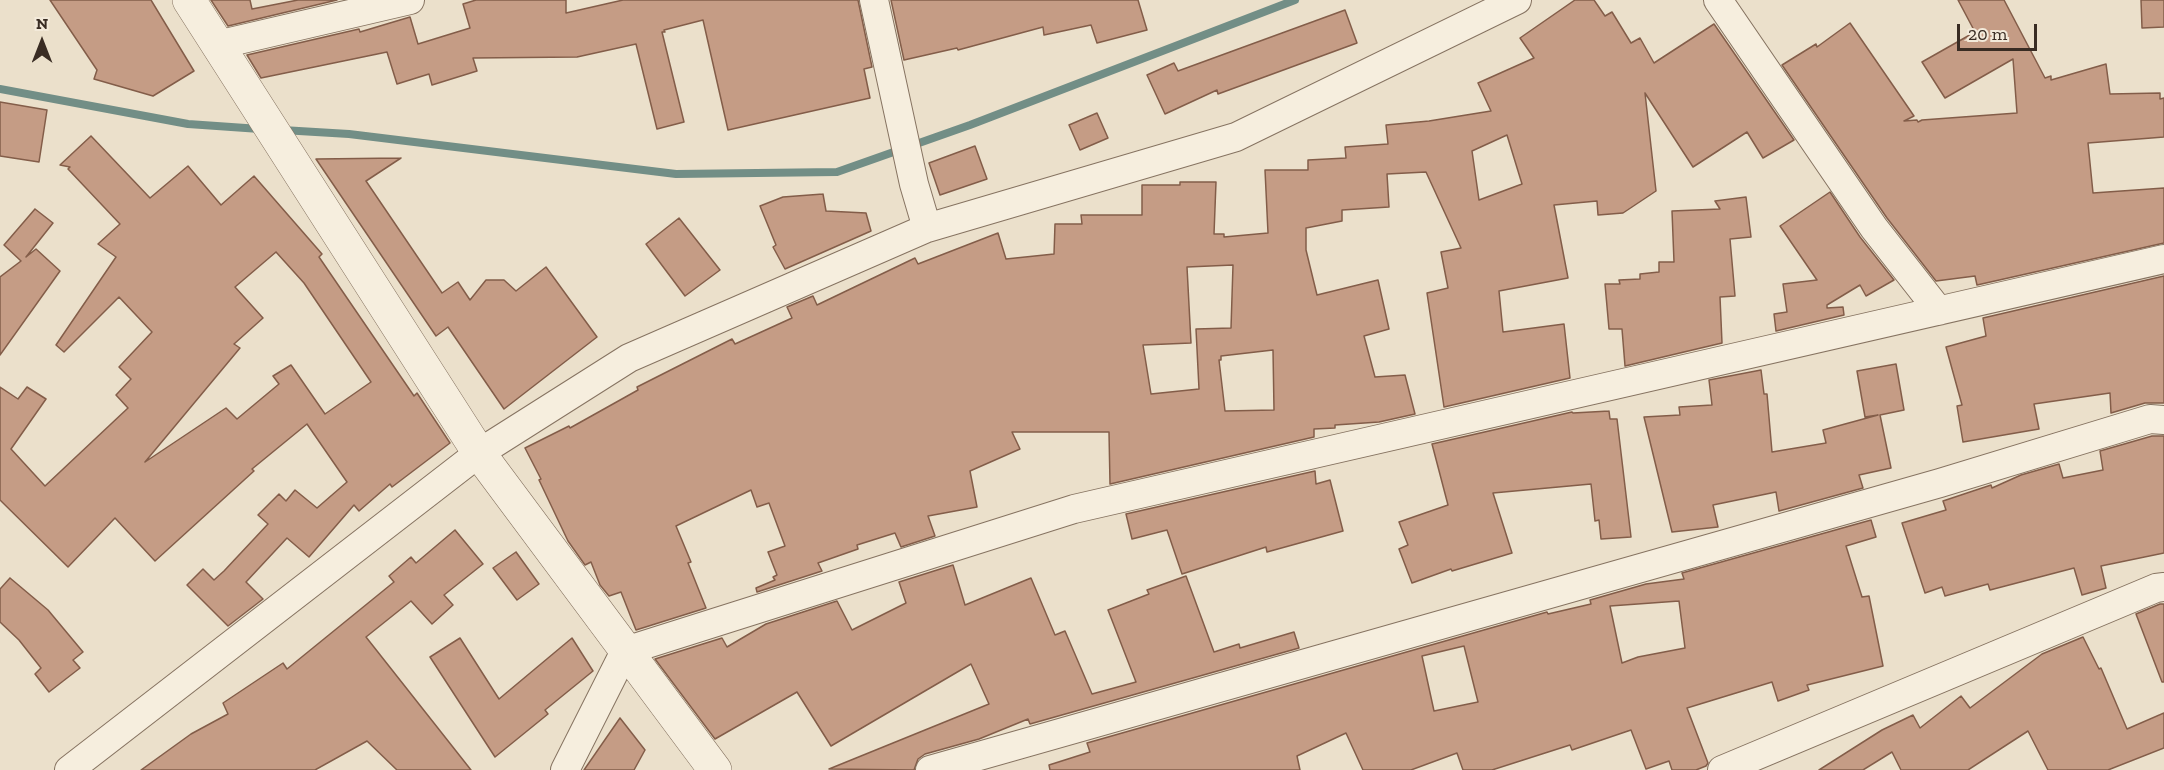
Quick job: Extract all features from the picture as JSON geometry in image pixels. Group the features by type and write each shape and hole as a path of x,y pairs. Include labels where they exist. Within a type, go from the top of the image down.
{"street":[{"path":"189,0 479,453 715,770"},
{"path":"217,45 410,0"},
{"path":"874,0 914,184 927,228"},
{"path":"69,770 479,453 629,358 927,228 1236,137 1517,0"},
{"path":"1718,0 1874,228 1939,311"},
{"path":"565,770 625,651 1074,510 2164,260"},
{"path":"930,770 1929,487 2150,418 2164,420"},
{"path":"1722,770 2156,588 2164,587"}],"building":[{"path":"50,0 151,0 194,71 153,96 94,79 97,70"},
{"path":"211,0 250,0 252,9 298,0 337,0 228,26"},
{"path":"476,0 566,0 566,13 623,0 858,0 872,67 864,69 870,98 728,130 703,20 662,32 684,122 657,129 636,44 577,57 473,58 477,71 432,85 429,74 397,84 387,52 261,78 247,55 359,29 360,32 410,17 418,44 470,28 463,4"},
{"path":"891,0 1138,0 1147,30 1097,43 1091,25 1044,35 1043,27 958,50 957,48 904,60"},
{"path":"1575,0 1594,0 1605,16 1612,12 1631,43 1640,38 1654,63 1714,24 1794,140 1763,158 1747,132 1693,167 1645,93 1656,191 1623,213 1598,215 1597,201 1554,205 1568,278 1499,291 1503,332 1564,324 1570,378 1444,407 1427,293 1448,288 1441,252 1461,248 1426,172 1387,174 1389,207 1342,210 1342,221 1306,228 1306,250 1317,295 1378,280 1389,329 1364,336 1375,377 1405,375 1415,414 1379,422 1314,429 1314,437 1110,484 1109,432 1012,432 1020,449 970,471 977,507 928,516 935,536 901,547 895,533 857,545 858,549 818,563 822,571 757,592 756,588 775,580 773,577 777,575 768,552 785,546 769,503 757,507 751,490 676,526 706,608 636,630 621,592 609,596 600,585 591,562 585,565 568,541 525,448 569,426 570,428 638,390 637,387 732,339 735,344 792,318 787,307 813,296 817,305 915,258 918,264 998,233 1006,259 1054,254 1055,224 1082,224 1081,215 1142,215 1142,185 1216,182 1214,234 1224,234 1224,237 1268,233 1265,170 1308,170 1308,160 1346,158 1345,147 1388,144 1386,125 1491,111 1478,83 1534,58 1520,38","holes":["1507,135 1522,184 1479,200 1472,151","1233,265 1231,328 1196,329 1199,389 1151,394 1143,345 1191,343 1187,267","1273,350 1274,410 1225,411 1219,360 1221,356"]},
{"path":"1958,0 2004,0 2045,78 2051,76 2051,80 2106,64 2110,94 2160,93 2160,99 2164,98 2164,137 2088,143 2093,193 2164,188 2164,243 1977,285 1975,276 1936,281 1887,218 1782,65 1816,44 1817,47 1850,23 1914,116 1904,121 1917,120 1918,122 2017,113 2013,59 1945,98 1922,62 1975,32"},
{"path":"2141,0 2164,0 2164,27 2142,28"},
{"path":"1345,10 1357,43 1218,94 1217,90 1165,114 1147,75 1174,63 1178,71"},
{"path":"0,102 47,110 39,162 0,156"},
{"path":"1097,113 1108,138 1080,150 1069,125"},
{"path":"91,136 150,198 188,166 221,205 254,176 322,254 319,257 414,396 417,393 450,443 392,487 390,484 359,511 354,505 309,557 287,538 246,582 263,599 228,626 187,585 203,569 214,580 224,571 268,524 258,515 279,494 286,501 295,490 317,508 347,482 307,424 252,469 254,471 155,561 115,518 68,567 0,500 0,387 18,399 27,387 46,399 11,449 45,486 128,408 116,395 131,379 119,367 152,332 119,297 64,352 56,345 116,257 98,244 120,224 68,169 70,167 60,165","holes":["276,252 304,283 371,382 325,414 291,365 273,376 279,384 237,419 226,408 145,462 240,348 234,344 263,318 235,287"]},
{"path":"975,146 987,179 940,195 929,163"},
{"path":"401,158 366,181 442,293 458,282 470,300 486,280 504,280 516,291 546,267 597,337 504,409 448,327 436,336 316,159"},
{"path":"1830,192 1860,237 1894,280 1866,296 1860,285 1827,305 1827,308 1843,307 1844,315 1776,331 1774,314 1787,312 1783,284 1817,280 1780,226"},
{"path":"823,194 826,211 866,213 871,231 785,269 773,247 776,245 760,206 783,197"},
{"path":"1746,197 1751,237 1730,239 1735,296 1720,297 1722,343 1625,366 1622,329 1609,329 1605,284 1620,284 1619,280 1640,279 1640,274 1659,272 1659,262 1674,262 1672,211 1720,209 1715,201"},
{"path":"35,209 53,223 26,257 36,249 60,271 0,355 0,277 21,261 4,245"},
{"path":"679,218 720,270 685,296 646,244"},
{"path":"2164,276 2164,403 2145,403 2111,413 2110,393 2034,404 2039,429 1963,442 1957,406 1962,405 1946,347 1986,336 1983,318"},
{"path":"1896,364 1904,410 1880,415 1891,468 1859,475 1863,488 1779,511 1776,492 1713,505 1718,527 1672,532 1644,417 1680,415 1679,407 1712,405 1709,380 1761,370 1764,394 1767,394 1772,452 1826,443 1823,430 1878,415 1865,417 1857,371"},
{"path":"1609,411 1610,419 1617,419 1631,537 1601,539 1599,520 1595,521 1591,484 1493,493 1512,553 1452,571 1451,569 1412,583 1399,549 1408,545 1399,522 1448,505 1432,444 1572,412"},
{"path":"2152,436 2164,436 2164,553 2101,566 2106,588 2082,595 2074,568 1990,590 1988,584 1945,596 1942,587 1925,593 1902,523 1946,510 1943,501 1991,485 1992,488 2021,475 2059,464 2063,478 2103,470 2100,451"},
{"path":"1315,471 1316,484 1330,480 1343,531 1267,552 1266,547 1182,574 1167,530 1132,539 1126,514"},
{"path":"1871,520 1876,537 1846,546 1862,597 1869,596 1883,666 1807,685 1809,690 1778,701 1772,682 1687,708 1708,763 1696,770 1672,770 1669,761 1646,769 1631,730 1572,750 1570,745 1492,770 1463,770 1457,753 1411,770 1363,770 1346,733 1297,756 1300,770 1050,770 1049,765 1090,752 1087,743 1547,612 1548,614 1591,604 1590,600 1646,584 1684,579 1682,573","holes":["1679,601 1685,648 1638,657 1622,663 1610,606","1464,646 1478,702 1434,711 1422,656"]},
{"path":"455,530 483,564 444,595 453,605 432,624 411,601 366,637 471,770 397,770 367,741 315,770 141,770 191,734 228,714 223,703 283,663 287,669 394,582 389,576 411,557 416,563"},
{"path":"516,552 539,584 517,600 493,568"},
{"path":"953,565 965,605 1031,578 1055,635 1065,631 1092,694 1136,682 1108,610 1149,594 1147,590 1186,576 1214,652 1239,644 1240,648 1294,632 1299,648 1030,724 1028,719 979,739 925,754 918,759 914,770 829,769 989,704 971,664 831,746 797,692 715,739 655,659 722,638 727,647 766,624 837,601 852,630 906,603 899,582"},
{"path":"10,578 48,610 83,652 73,660 80,668 49,692 35,674 41,668 19,640 0,622 0,589"},
{"path":"2164,604 2164,682 2162,682 2136,614"},
{"path":"2083,637 2099,669 2101,668 2127,729 2164,713 2164,748 2108,770 2048,770 2028,731 1968,770 1901,770 1892,752 1863,770 1819,770 1882,730 1913,715 1920,728 1961,696 1970,708 2042,654"},
{"path":"460,638 499,699 572,638 593,671 545,710 548,714 495,757 430,657"},
{"path":"620,718 645,750 634,770 584,770"}],"waterway":[{"path":"282,130 349,134 676,174 837,172 970,125 1295,0"},
{"path":"0,89 188,124 260,129"}]}
